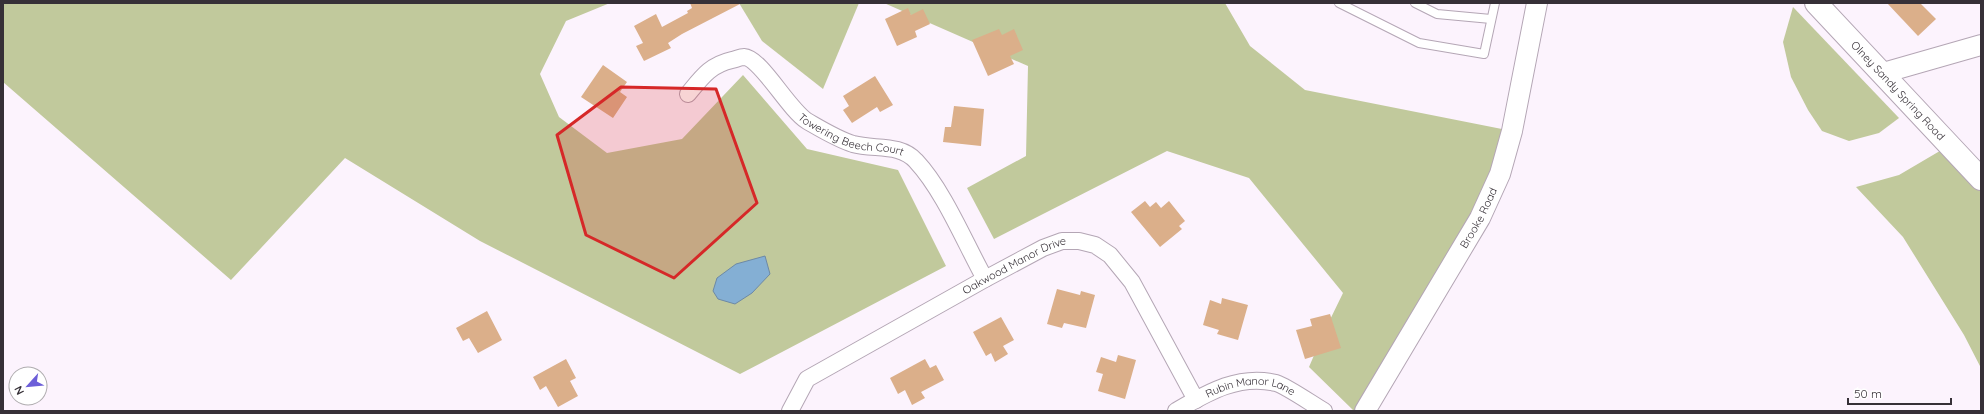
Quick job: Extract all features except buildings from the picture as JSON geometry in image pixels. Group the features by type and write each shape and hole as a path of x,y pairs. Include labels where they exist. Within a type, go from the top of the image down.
{"main road":[{"name":"Olney Sandy Spring Road","path":"1816,3 1981,179"}],"street":[{"name":"Brooke Road","path":"1365,411 1480,218 1500,174 1512,130 1537,3"},
{"path":"1884,74 1981,45"},
{"name":"Towering Beech Court","path":"688,94 709,69 727,61 744,57 752,60 765,71 775,87 800,116 820,129 854,144 896,148 915,159 934,183 985,279"},
{"name":"Oakwood Manor Drive","path":"790,411 807,379 985,279 1043,248 1062,241 1080,241 1094,244 1110,255 1132,282 1196,400"},
{"name":"Rubin Manor Lane","path":"1176,411 1215,389 1234,382 1253,381 1277,384 1324,411"}],"lane":[{"path":"1339,3 1419,43 1484,54 1495,3"},
{"path":"1415,3 1437,14 1492,19"}],"highlighted area":[{"path":"621,87 716,89 757,203 674,278 586,235 557,135"}],"green space":[{"path":"3,3 610,3 566,21 540,74 559,117 607,153 682,139 743,75 807,149 898,170 946,266 740,374 480,241 345,158 231,280 3,82"},
{"path":"739,3 859,3 823,89 762,41"},
{"path":"884,3 1225,3 1250,46 1305,90 1512,131 1500,174 1365,411 1354,411 1309,367 1343,293 1249,178 1167,151 994,239 967,188 1026,156 1028,66"},
{"path":"1793,7 1899,118 1879,133 1849,141 1822,131 1808,110 1791,77 1783,42"},
{"path":"1950,145 1981,179 1981,368 1964,335 1903,237 1856,187 1899,175"}],"water":[{"path":"765,256 770,274 752,293 735,304 718,299 713,291 717,278 736,264"}]}
